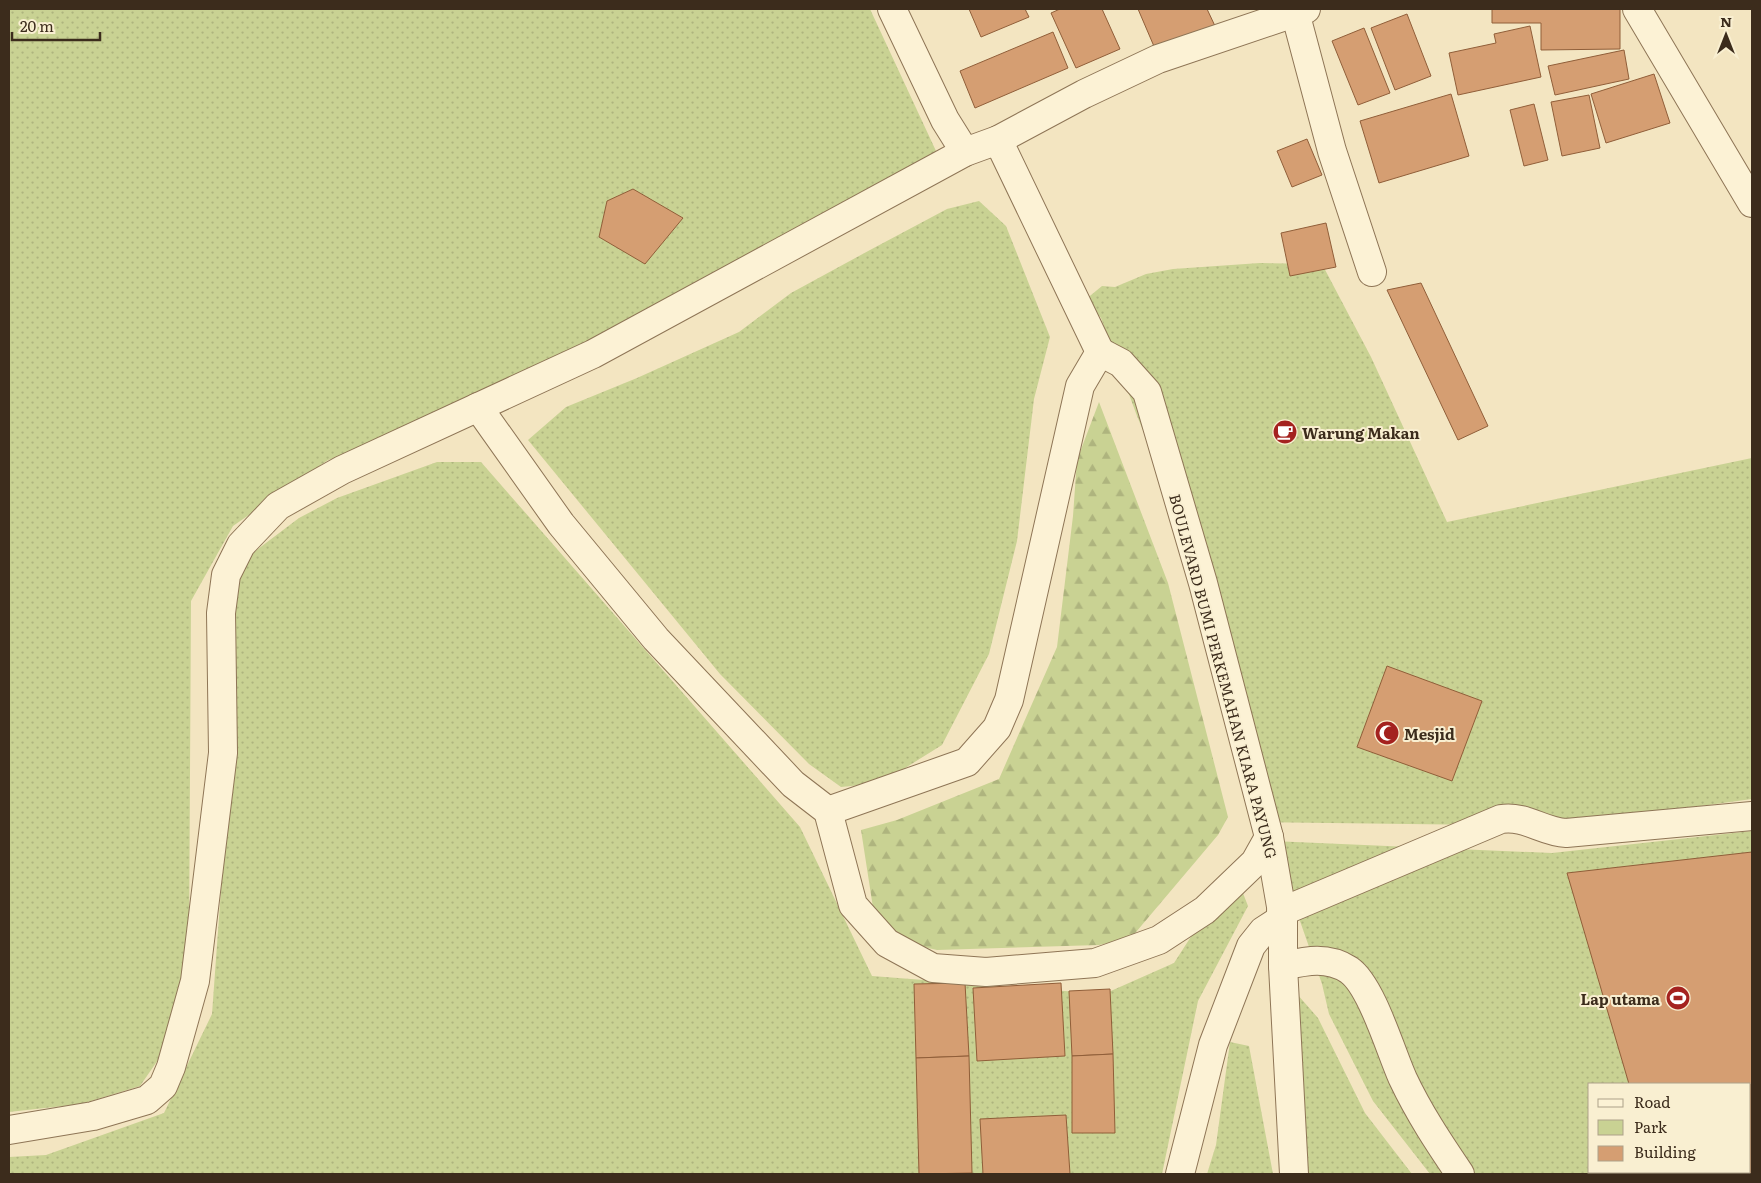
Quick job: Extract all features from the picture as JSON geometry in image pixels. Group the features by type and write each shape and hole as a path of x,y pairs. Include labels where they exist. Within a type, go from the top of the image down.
{"street":[{"path":"892,9 945,120 965,152"},
{"path":"1637,9 1752,204"},
{"path":"9,1130 93,1116 147,1100 163,1086 171,1067 195,981 223,753 222,613 226,575 241,545 278,506 342,470 593,354 965,152 998,140 1084,94 1158,58 1301,11 1332,151 1372,272"},
{"path":"828,811 967,762 997,728 1009,700 1080,386 1100,352 998,140"},
{"name":"BOULEVARD BUMI PERKEMAHAN KIARA PAYUNG","path":"1100,352 1121,363 1147,392 1203,583 1269,837 1282,915 1294,1174"},
{"path":"478,407 561,524 656,639 793,784 828,811 853,905 887,944 933,968 986,972 1095,963 1159,940 1205,910 1255,862 1269,837"},
{"path":"1180,1174 1213,1045 1251,946 1263,931 1282,915 1501,820 1512,818 1524,820 1552,832 1566,833 1752,816"},
{"path":"1283,966 1316,959 1350,971 1374,1008 1403,1079 1425,1121 1460,1174"}],"green space":[{"path":"9,9 870,9 936,151 927,172 435,425 328,460 233,526 191,601 189,947 167,1047 140,1086 81,1104 9,1112"},
{"path":"979,201 1006,226 1050,337 1034,399 1017,541 989,654 942,745 881,783 841,787 809,764 720,674 528,440 566,407 637,378 739,332 791,293 947,209"},
{"path":"1260,263 1322,264 1371,357 1447,522 1752,458 1752,799 1554,826 1258,822 1176,509 1137,416 1101,318 1085,300 1102,286 1115,287 1146,274 1173,269"},
{"path":"1099,402 1168,583 1228,817 1218,835 1131,938 1099,945 937,950 889,939 874,914 861,830 897,820 999,779 1057,647 1073,516 1077,460"},
{"path":"437,462 481,462 800,827 872,976 1104,994 1174,963 1234,870 1248,906 1198,1001 1162,1174 9,1174 9,1157 46,1155 164,1113 212,1014 223,862 232,584 246,558 299,518 337,498"},
{"path":"1752,831 1752,1174 1430,1174 1373,1101 1329,1014 1322,984 1272,841 1552,853"},
{"path":"1297,994 1318,1018 1365,1113 1412,1174 1304,1174"},
{"path":"1230,1042 1249,1046 1273,1174 1207,1174 1216,1145"}],"building":[{"path":"969,9 1025,9 1029,17 981,37"},
{"path":"1060,9 1102,9 1120,49 1076,68 1051,13"},
{"path":"1138,9 1207,9 1215,26 1156,51"},
{"path":"1492,9 1620,9 1620,49 1541,50 1541,23 1492,23"},
{"path":"1407,14 1431,76 1395,90 1371,28"},
{"path":"1530,26 1541,77 1458,95 1449,53 1496,43 1494,34"},
{"path":"1364,28 1390,93 1358,105 1332,41"},
{"path":"1053,32 1068,68 975,108 960,71"},
{"path":"1624,50 1629,79 1555,95 1548,66"},
{"path":"1654,74 1670,123 1606,143 1591,94"},
{"path":"1451,94 1469,156 1379,183 1360,121"},
{"path":"1589,95 1600,148 1562,156 1551,102"},
{"path":"1534,104 1548,160 1524,166 1510,110"},
{"path":"1307,139 1322,175 1292,187 1277,151"},
{"path":"633,189 683,218 645,264 599,237 607,201"},
{"path":"1326,223 1336,267 1290,276 1281,233"},
{"path":"1421,283 1488,426 1458,440 1387,290"},
{"path":"1387,666 1482,701 1452,781 1357,747"},
{"name":"Lap utama","path":"1752,852 1752,1173 1652,1174 1751,1173 1751,1083 1629,1083 1567,873"},
{"path":"965,983 969,1056 916,1058 914,984"},
{"path":"1061,983 1065,1056 977,1061 973,988"},
{"path":"1110,989 1113,1054 1072,1056 1069,991"},
{"path":"1113,1054 1115,1133 1072,1133 1072,1056"},
{"path":"969,1056 972,1173 919,1174 916,1058"},
{"path":"1066,1115 1070,1174 983,1174 980,1119"}],"place":[{"name":"Warung Makan","path":"1285,432"},
{"name":"Mesjid","path":"1387,733"},
{"name":"Lap utama","path":"1678,998"}]}
